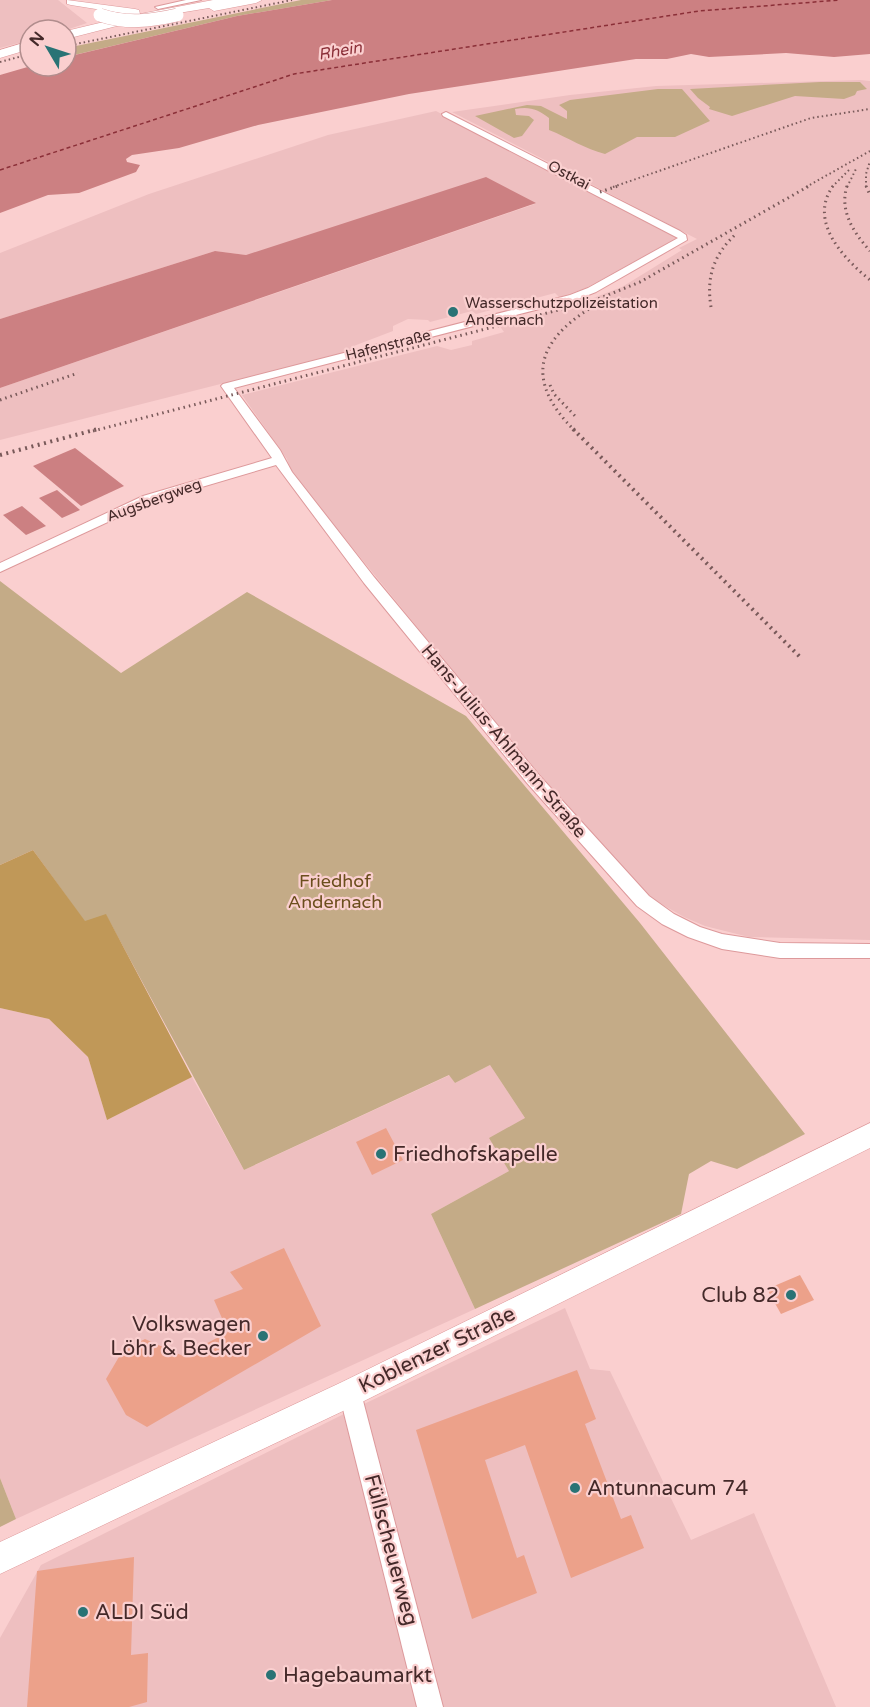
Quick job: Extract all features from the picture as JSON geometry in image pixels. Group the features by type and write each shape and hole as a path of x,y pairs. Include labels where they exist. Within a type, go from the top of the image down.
{"main road":[{"path":"72,0 113,20 134,21 232,0"},
{"path":"72,0 118,15"},
{"path":"72,0 70,6 92,24 84,30"},
{"path":"78,32 118,15 176,12 255,0"},
{"path":"0,54 18,49"}],"street":[{"path":"158,7 198,0"},
{"name":"Ostkai","path":"446,114 677,233 683,237 679,243"},
{"name":"Hafenstraße","path":"227,386 574,297 592,290 679,243"},
{"name":"Hans-Julius-Ahlmann-Straße","path":"227,386 321,521 518,761 630,888 653,909 686,929 731,944 784,951 870,951"},
{"name":"Augsbergweg","path":"0,568 147,499 280,460"},
{"name":"Koblenzer Straße","path":"0,1558 130,1494 350,1393 680,1232 870,1135"},
{"name":"Füllscheuerweg","path":"350,1393 430,1707"}],"shaded area":[{"path":"0,0 58,0 87,23 78,26 78,18 18,18 18,43 0,48"},
{"path":"870,81 870,940 749,937 705,926 684,917 656,901 635,883 503,732 292,474 287,459 242,395 437,346 451,350 472,345 472,341 504,332 499,325 575,305 622,287 682,250 679,248 697,239 452,112 570,95 656,86"},
{"path":"436,111 676,239 586,288 559,297 555,293 476,314 472,311 430,322 408,319 393,326 393,331 351,347 355,350 0,440 0,388 535,204 246,255 215,251 0,319 0,253 149,194 328,135"},
{"path":"33,850 85,921 106,914 192,1077 107,1120 88,1057 49,1019 0,1008 0,865"},
{"path":"0,1008 49,1019 88,1057 107,1120 192,1077 244,1170 450,1075 455,1083 490,1065 525,1118 509,1171 431,1214 475,1309 16,1519 0,1478"},
{"path":"565,1308 590,1369 610,1371 691,1540 754,1513 836,1707 0,1707 0,1638 41,1565 364,1404"}],"green space":[{"path":"301,0 332,0 237,16 78,54 78,46"},
{"path":"860,82 867,89 857,91 855,95 844,99 795,96 732,116 709,109 710,107 690,89"},
{"path":"658,89 682,89 710,121 675,137 637,137 605,154 549,130 549,118 533,109 515,109 516,115 529,116 534,120 522,136 514,138 475,116 527,105 541,106 567,119 567,111 559,105 570,100"},
{"name":"Friedhof Andernach","path":"0,581 121,673 247,592 466,716 640,923 805,1134 737,1169 711,1161 689,1174 681,1214 475,1309 431,1214 509,1171 489,1138 525,1118 490,1065 455,1083 449,1075 244,1170 106,915 85,922 33,850 0,865"},
{"path":"0,1478 16,1519 0,1527"}],"water":[{"name":"Rhein","path":"332,0 870,0 870,54 834,57 786,53 709,57 691,54 667,59 636,59 409,94 258,125 179,148 132,155 126,159 127,162 140,165 136,172 79,193 48,195 0,213 0,75 18,70 18,78 78,78 78,54 237,16"},
{"path":"486,177 536,203 0,388 0,319 215,251 246,255"},
{"path":"75,448 124,486 81,506 33,466"},
{"path":"57,490 80,510 62,518 39,498"},
{"path":"22,506 46,526 26,535 3,515"}],"building":[{"name":"Friedhofskapelle","path":"386,1128 403,1160 372,1175 356,1142"},
{"name":"Volkswagen Löhr & Becker","path":"284,1248 321,1326 147,1427 126,1415 106,1379 123,1350 145,1339 183,1356 228,1332 214,1300 243,1289 230,1272"},
{"name":"Club 82","path":"800,1275 814,1300 781,1314 767,1289"},
{"name":"Antunnacum 74","path":"577,1370 596,1419 585,1424 621,1519 631,1515 644,1548 571,1578 525,1445 485,1460 517,1558 524,1555 537,1593 472,1619 416,1430"},
{"name":"ALDI Süd","path":"134,1557 131,1655 148,1653 147,1702 129,1707 27,1707 37,1571"}],"ferry route":[{"path":"0,170 294,74 699,11 840,0"}],"railway":[{"path":"78,44 292,0"},
{"path":"0,62 18,57"},
{"path":"613,187 811,118 870,109"},
{"path":"806,187 870,151"},
{"path":"866,186 866,174 870,161"},
{"path":"833,186 851,168"},
{"path":"847,187 856,169"},
{"path":"600,192 618,186"},
{"path":"93,431 593,301 640,282 809,186"},
{"path":"833,186 826,199 824,212 832,238 849,261 870,280"},
{"path":"847,186 845,204 849,221 870,251"},
{"path":"866,186 870,195"},
{"path":"711,307 711,276 717,257 737,233"},
{"path":"575,431 559,413 549,396 544,380 543,364 548,349 558,335 592,307"},
{"path":"0,400 78,373"},
{"path":"550,385 554,394 576,417"},
{"path":"0,455 98,429"},
{"path":"573,429 801,658"}],"place":[{"name":"Wasserschutzpolizeistation Andernach","path":"453,312"},
{"name":"Friedhofskapelle","path":"381,1154"},
{"name":"Club 82","path":"791,1295"},
{"name":"Volkswagen Löhr & Becker","path":"263,1336"},
{"name":"Antunnacum 74","path":"575,1488"},
{"name":"ALDI Süd","path":"83,1612"},
{"name":"Hagebaumarkt","path":"271,1675"}]}
